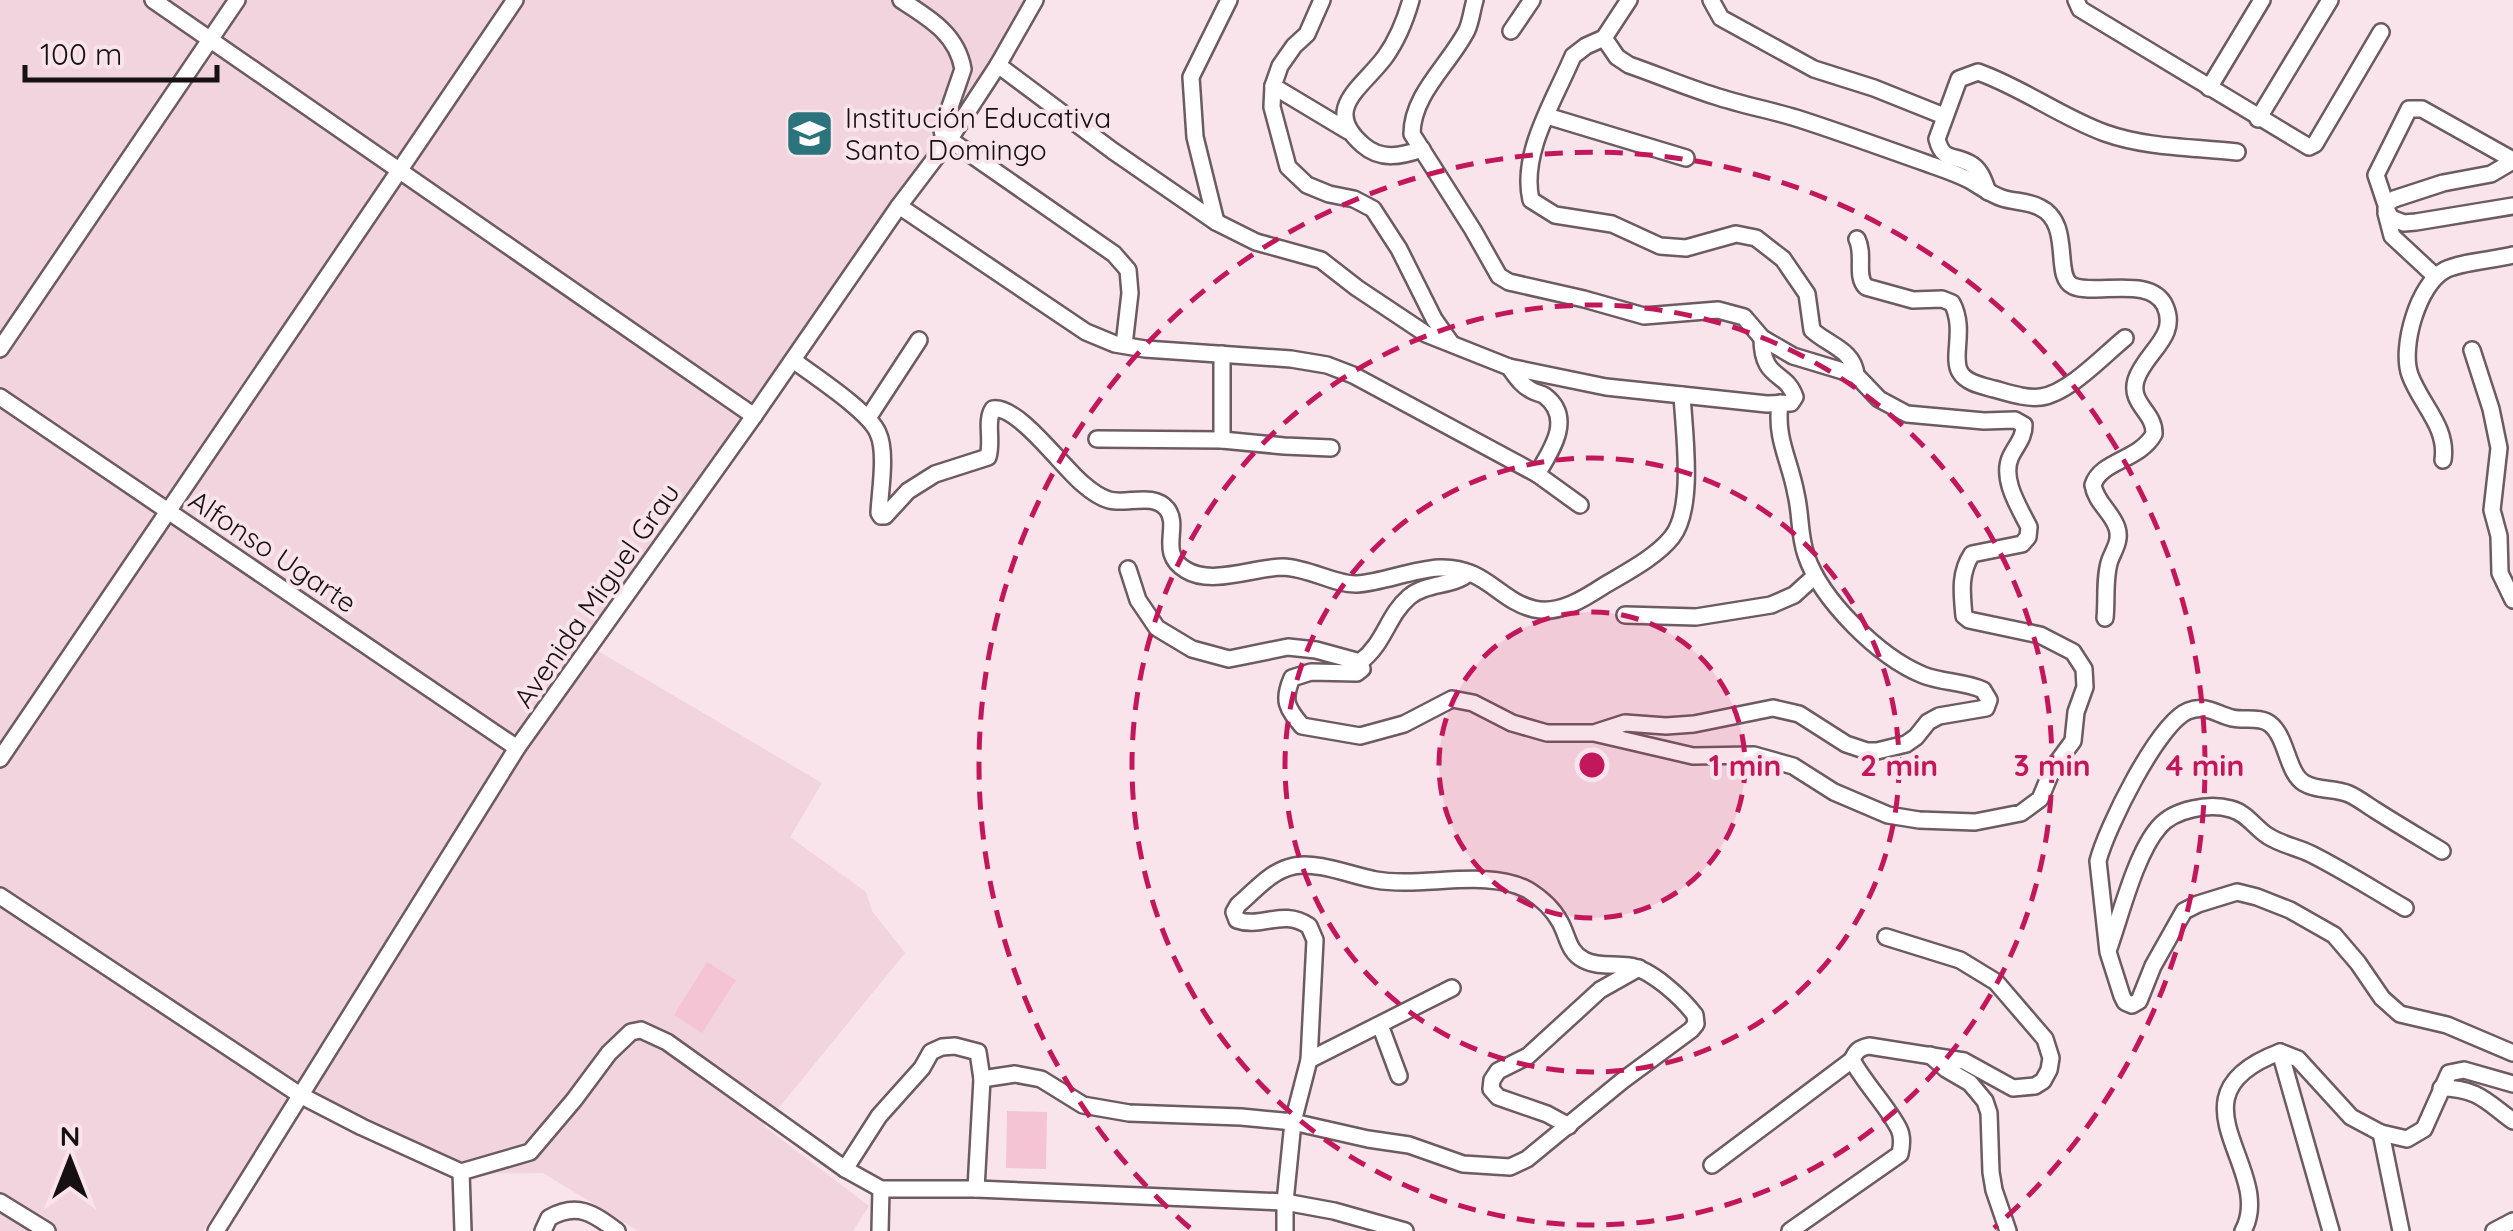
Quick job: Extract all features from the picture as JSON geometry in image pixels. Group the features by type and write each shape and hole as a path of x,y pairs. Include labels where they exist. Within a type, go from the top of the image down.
{"street":[{"path":"153,0 754,416"},
{"path":"0,349 237,0"},
{"path":"0,759 515,0"},
{"path":"901,0 939,25 961,59 963,69 943,135 1114,254 1128,270 1130,293 1124,345"},
{"name":"Avenida Miguel Grau","path":"216,1231 517,748 949,140 1035,0"},
{"path":"1216,222 1194,137 1192,77 1230,0"},
{"path":"1322,0 1306,34 1280,66 1273,86 1272,106 1288,167 1306,185 1354,199 1373,209 1451,343"},
{"path":"1348,131 1344,108 1404,27 1411,0"},
{"path":"1475,0 1468,29 1423,98 1412,120 1412,134 1500,276 1509,282 1644,316 1718,310 1744,317 1762,338 1793,356 1856,375 1879,399 1906,414 1984,422 2015,420 2024,425"},
{"path":"1511,31 1532,0"},
{"path":"1629,0 1604,38 1573,56 1532,152 1527,181 1531,200 1555,215 1612,224 1660,246 1686,248 1736,234 1756,238 1783,259 1807,294 1812,330 1845,352 1855,364 1856,375"},
{"path":"1711,0 1721,18 1814,69 1944,116"},
{"path":"2076,0 2080,9 2308,147 2314,144 2381,32"},
{"path":"2209,88 2262,0"},
{"path":"2258,118 2330,0"},
{"path":"1604,38 1617,57 1629,65 1939,168 2004,199 2036,205 2047,211 2060,234 2063,275 2070,285 2119,287 2149,293 2163,302 2169,318 2167,333 2144,364 2135,384 2136,398 2152,418 2154,434 2148,444 2122,462 2101,470 2093,486 2118,532 2107,572 2105,618"},
{"path":"998,64 1216,222 1256,242 1321,260 1426,334 1509,367 1606,387 1791,403 1795,397 1792,387 1766,365 1762,338"},
{"path":"1988,192 1974,166 1948,157 1939,148 1937,134 1959,79 1978,72 2110,135 2149,144 2238,152"},
{"path":"1273,86 1348,131 1367,150 1397,158 1422,149"},
{"path":"2436,276 2392,236 2376,175 2409,110 2422,110 2513,161"},
{"path":"1548,116 1686,158"},
{"path":"2386,209 2394,199 2444,183 2491,174 2513,161"},
{"path":"899,206 1086,332 1115,344 1145,349 1327,365 1537,474 1580,505"},
{"path":"2386,209 2390,218 2410,223 2513,206"},
{"path":"1857,238 1862,250 1860,278 1866,287 1913,300 1946,300 1954,306 1960,325 1957,364 1963,376 1973,383 2036,398 2060,390 2125,338"},
{"path":"2442,460 2441,431 2410,374 2407,350 2414,320 2436,276 2456,266 2513,255"},
{"path":"868,418 919,340"},
{"path":"2472,350 2499,448 2492,510 2499,536 2500,572 2513,600"},
{"path":"1222,354 1222,440"},
{"path":"793,360 868,418 879,433 879,513 883,516 908,491 935,474 988,457 988,416 992,409 1004,408 1093,493 1112,501 1153,500 1164,506 1172,518 1173,557 1192,574 1221,575 1287,567 1355,584 1442,568 1487,580 1536,610 1550,610 1584,598 1666,544 1681,522 1686,502 1682,395"},
{"path":"1509,367 1529,390 1545,396 1558,413 1555,443 1537,474"},
{"name":"Alfonso Ugarte","path":"0,397 517,748"},
{"path":"1360,662 1362,669 1357,673 1311,672 1292,678 1286,691 1288,708 1302,726 1360,736 1404,724 1452,700 1473,703 1512,724 1548,733 1594,733 1693,756 1754,755 1793,766 1834,792 1888,815 1975,822 2020,813 2040,799 2053,768 2073,741 2076,712 2085,687 2084,669 2073,652 2040,635 1979,624 1964,616 1962,586 1966,562 1972,554 2022,544 2028,536 2029,527 2006,474 2036,398"},
{"path":"1594,733 1625,723 1679,726 1773,708 1799,714 1846,744 1877,752 1911,740 1928,722 1940,716 1986,708 1988,696 1980,688 1926,676 1886,652 1848,617 1815,576 1804,548 1797,495 1779,434 1780,404"},
{"path":"1097,439 1222,440 1331,448"},
{"path":"1128,569 1138,600 1156,628 1192,649 1229,659 1288,646 1360,662"},
{"path":"1360,662 1376,648 1396,611 1408,598 1424,587 1464,578 1468,572"},
{"path":"1625,615 1696,617 1772,605 1794,595 1815,576"},
{"path":"2442,850 2347,793 2303,783 2269,723 2230,718 2210,708 2184,712 2140,769 2101,846 2098,875 2108,952 2125,1002 2132,1005 2139,1001 2153,966 2184,911 2237,892 2290,910 2334,935 2382,998 2400,1014 2447,1025 2513,1053"},
{"path":"2108,952 2152,836 2162,822 2193,808 2226,807 2242,812 2267,835 2306,851 2405,908"},
{"path":"982,1079 1015,1074 1041,1079 1083,1105 1129,1113 1293,1122 1409,1145 1463,1164 1510,1167 1526,1159 1622,1080 1691,1030 1696,1015 1639,968 1594,964 1579,958 1545,903 1512,884 1494,880 1391,882 1302,864 1270,876 1238,904 1234,912 1237,920 1289,917 1312,930 1314,940 1309,1060 1293,1122 1284,1231"},
{"path":"0,896 300,1095 461,1172 530,1152 609,1052 631,1032 641,1030 667,1042 845,1169 881,1189 1285,1202 1405,1231"},
{"path":"1712,1165 1852,1060 1856,1051 1869,1046 1964,1060 2013,1088 2043,1081 2051,1058 2045,1039 1996,982 1960,960 1886,938"},
{"path":"1568,1126 1548,1114 1498,1098 1491,1089 1492,1080 1498,1071 1528,1056 1600,990 1639,968"},
{"path":"1309,1060 1452,988"},
{"path":"1380,1026 1399,1076"},
{"path":"845,1169 879,1116 922,1068 931,1052 942,1046 955,1046 978,1052 982,1079 976,1190"},
{"path":"2280,1052 2331,1231"},
{"path":"2244,1231 2251,1205 2231,1138 2226,1095 2244,1072 2266,1057 2280,1052 2298,1059 2350,1118 2381,1133 2407,1138 2424,1130 2449,1073 2464,1070 2513,1084"},
{"path":"1929,1054 1970,1083 1985,1101 1994,1190 2008,1231"},
{"path":"1790,1231 1900,1154 1900,1131 1852,1060"},
{"path":"2441,1088 2475,1092 2513,1121"},
{"path":"2381,1133 2401,1231"},
{"path":"461,1172 462,1229"},
{"path":"880,1231 881,1189"},
{"path":"0,1202 47,1231"},
{"path":"543,1231 549,1218 572,1210 586,1211 617,1231"},
{"path":"2494,1231 2513,1221"}],"shaded area":[{"path":"0,0 1026,0 963,102 586,644 822,783 790,837 866,892 872,911 905,953 764,1126 869,1206 853,1231 638,1231 543,1173 441,1174 289,1101 203,1231 0,1231"},
{"path":"707,962 736,980 702,1033 674,1015"},
{"path":"1007,1111 1047,1112 1046,1169 1006,1168"}],"place":[{"name":"Institución Educativa Santo Domingo","path":"810,133"}]}
